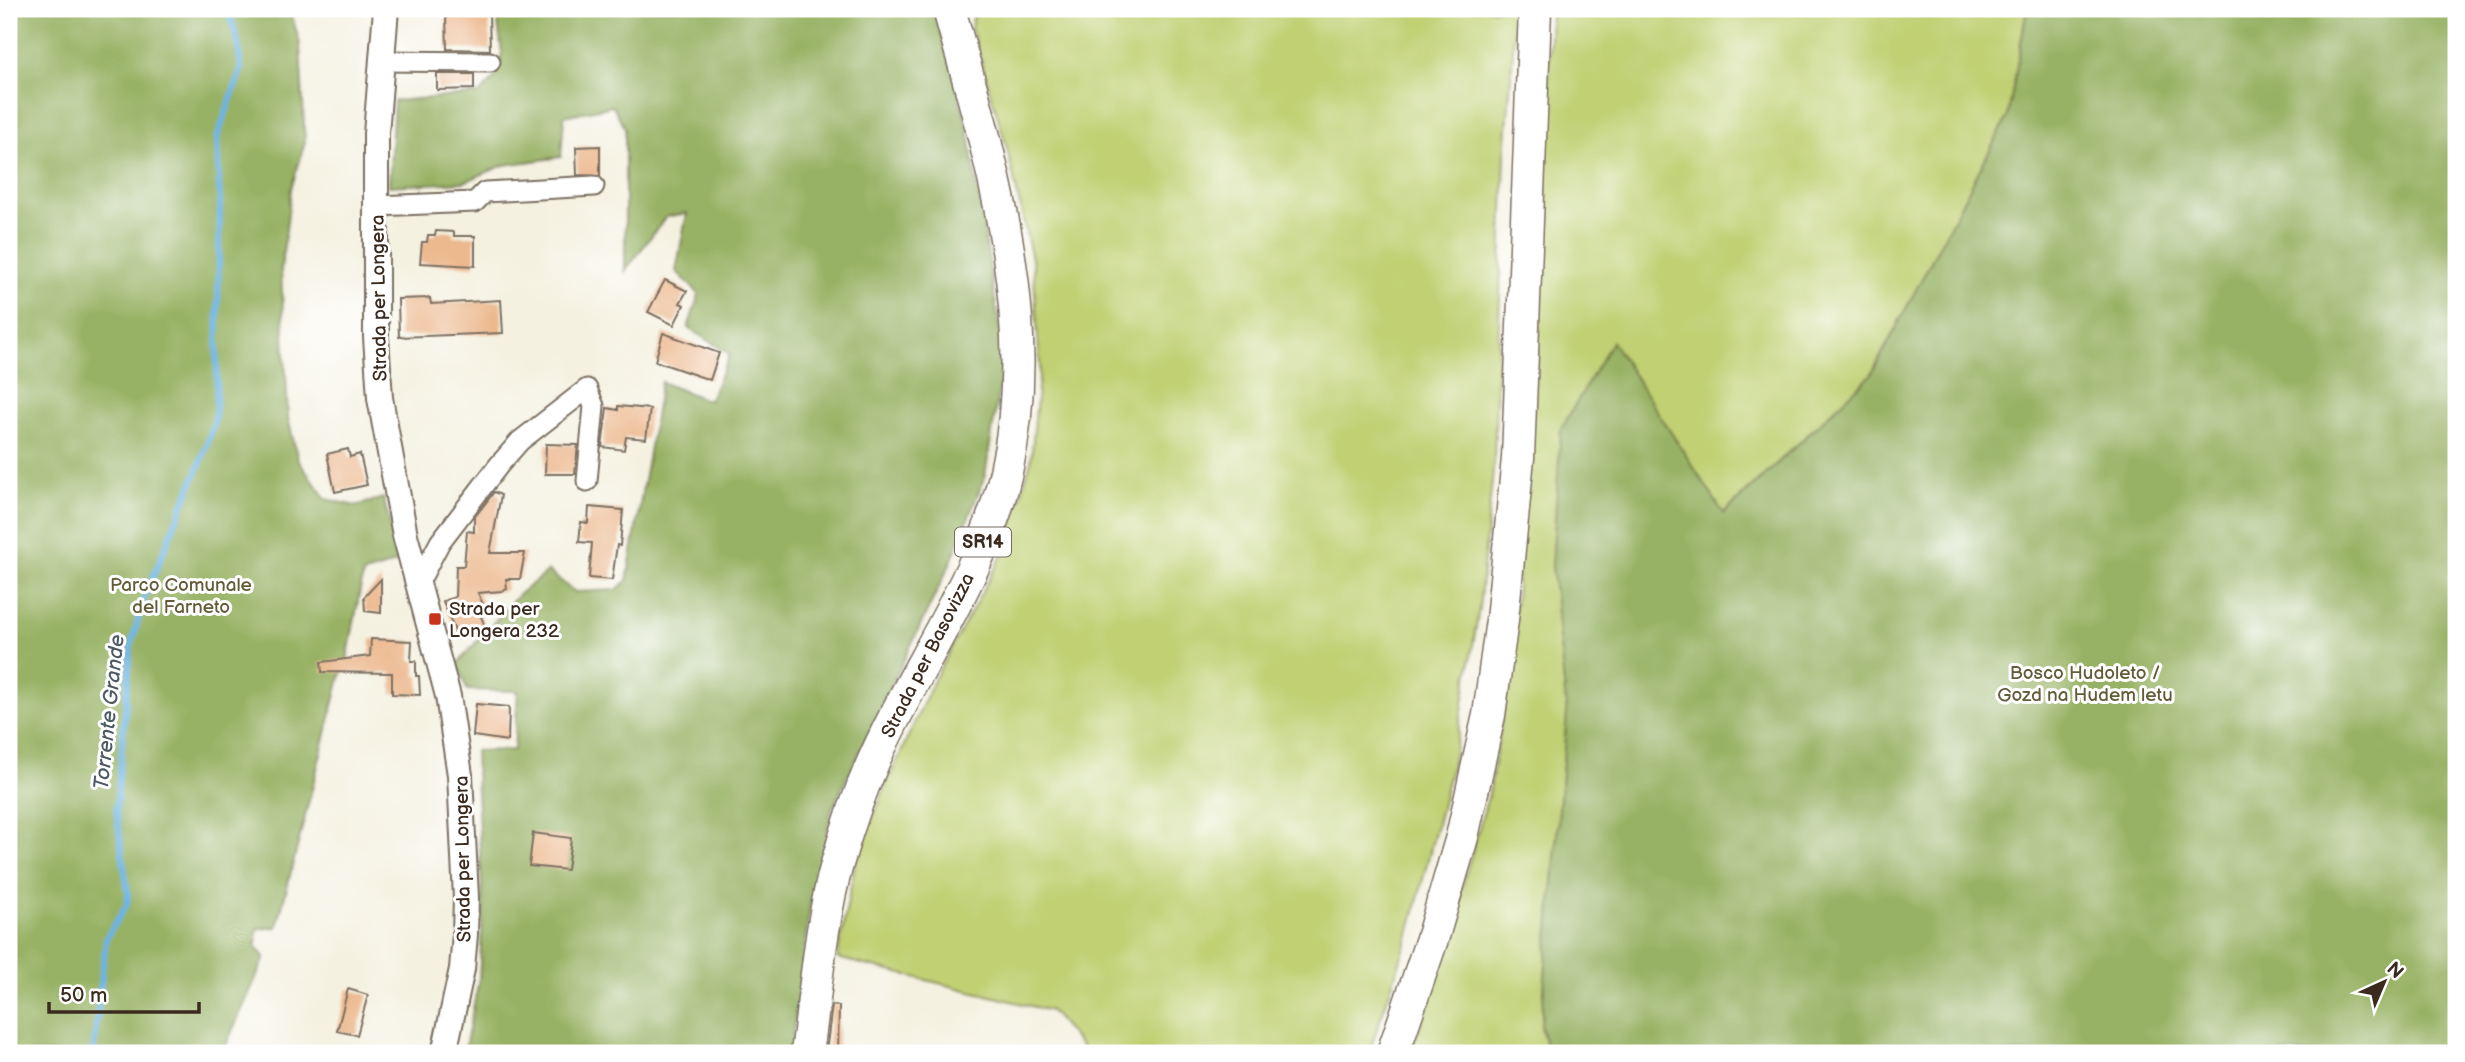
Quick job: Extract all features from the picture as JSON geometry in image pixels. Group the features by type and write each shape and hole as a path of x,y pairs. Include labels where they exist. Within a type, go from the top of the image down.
{"main road":[{"name":"Strada per Basovizza","path":"807,1053 828,907 836,866 848,827 875,758 975,563 1006,472 1014,425 1017,369 1007,244 981,127 949,9"},
{"path":"1393,1053 1433,936 1462,837 1489,715 1499,648 1518,458 1535,9"}],"street":[{"name":"Strada per Longera","path":"386,9 376,134 376,337 380,398 405,535 448,695 460,775 466,934 462,969 444,1053"},
{"path":"380,61 490,62"},
{"path":"376,206 475,202 485,192 594,187"},
{"path":"418,584 439,542 499,465 520,441 587,389 594,406 587,481"}],"green space":[{"name":"Parco Comunale del Farneto","path":"9,9 290,9 300,44 305,142 291,189 281,270 288,418 298,460 326,499 356,506 383,498 401,561 363,574 348,655 277,927 257,929 256,947 265,958 224,1053 9,1053"},
{"path":"496,9 934,9 968,128 1004,357 985,476 950,564 832,809 810,906 790,1053 464,1053 479,980 483,910 475,751 514,750 518,691 467,690 458,663 518,595 548,571 575,592 616,590 627,581 661,382 709,401 730,354 688,328 699,294 676,271 687,213 666,217 625,271 625,128 613,106 564,116 561,157 504,165 464,182 389,186 394,101 479,94 494,79 502,53"},
{"path":"975,9 1516,9 1505,155 1494,461 1479,609 1454,757 1408,938 1369,1053 1087,1053 1051,1011 837,958 855,865 886,785 935,678 1004,552 1031,461 1040,367 1033,264 1007,148 971,27"},
{"path":"1551,9 2027,9 2008,116 1871,375 1723,514 1612,342 1552,564 1567,714 1541,1026 1548,1053 1410,1053 1429,1002 1489,793 1508,686 1538,353"},
{"name":"Bosco Hudoleto / Gozd na Hudem letu","path":"2027,9 2456,9 2456,1053 1548,1053 1541,1026 1567,714 1552,564 1561,429 1612,342 1724,514 1871,375 2008,116"}],"building":[{"path":"489,13 490,50 447,49 446,17"},
{"path":"437,74 474,74 474,89 437,90"},
{"path":"600,146 600,176 577,175 576,147"},
{"path":"436,231 454,232 454,236 475,236 475,266 420,263 422,242 427,242 428,235 435,235"},
{"path":"665,280 687,291 680,303 684,305 674,325 648,312"},
{"path":"430,298 431,304 501,300 503,333 399,337 398,299"},
{"path":"663,333 719,353 710,380 655,361"},
{"path":"618,406 650,409 646,439 626,437 624,450 602,447 607,408 618,410"},
{"path":"546,444 578,445 575,474 545,474"},
{"path":"348,449 350,457 360,454 367,485 335,492 327,454"},
{"path":"494,492 501,495 490,553 525,553 520,579 506,579 507,589 502,591 478,593 484,607 478,609 486,629 458,639 443,601 455,597 456,566 464,566 467,531 474,532 474,518"},
{"path":"589,507 623,510 620,546 617,545 612,580 589,578 592,543 579,542 581,522 588,523"},
{"path":"381,579 381,613 365,611 364,597"},
{"path":"371,639 412,641 411,661 416,661 420,695 392,694 392,673 322,672 321,662 370,656"},
{"path":"476,704 509,707 508,741 473,736"},
{"path":"533,833 571,838 567,870 529,866"},
{"path":"348,989 368,995 357,1035 337,1031"},
{"path":"832,1005 839,1006 838,1053 826,1053"}],"waterway":[{"name":"Torrente Grande","path":"93,1053 106,938 127,904 128,893 116,810 131,647 143,601 202,459 214,423 220,204 217,138 241,70 238,42 228,9"}],"place":[{"name":"Strada per Longera 232","path":"435,619"}]}
